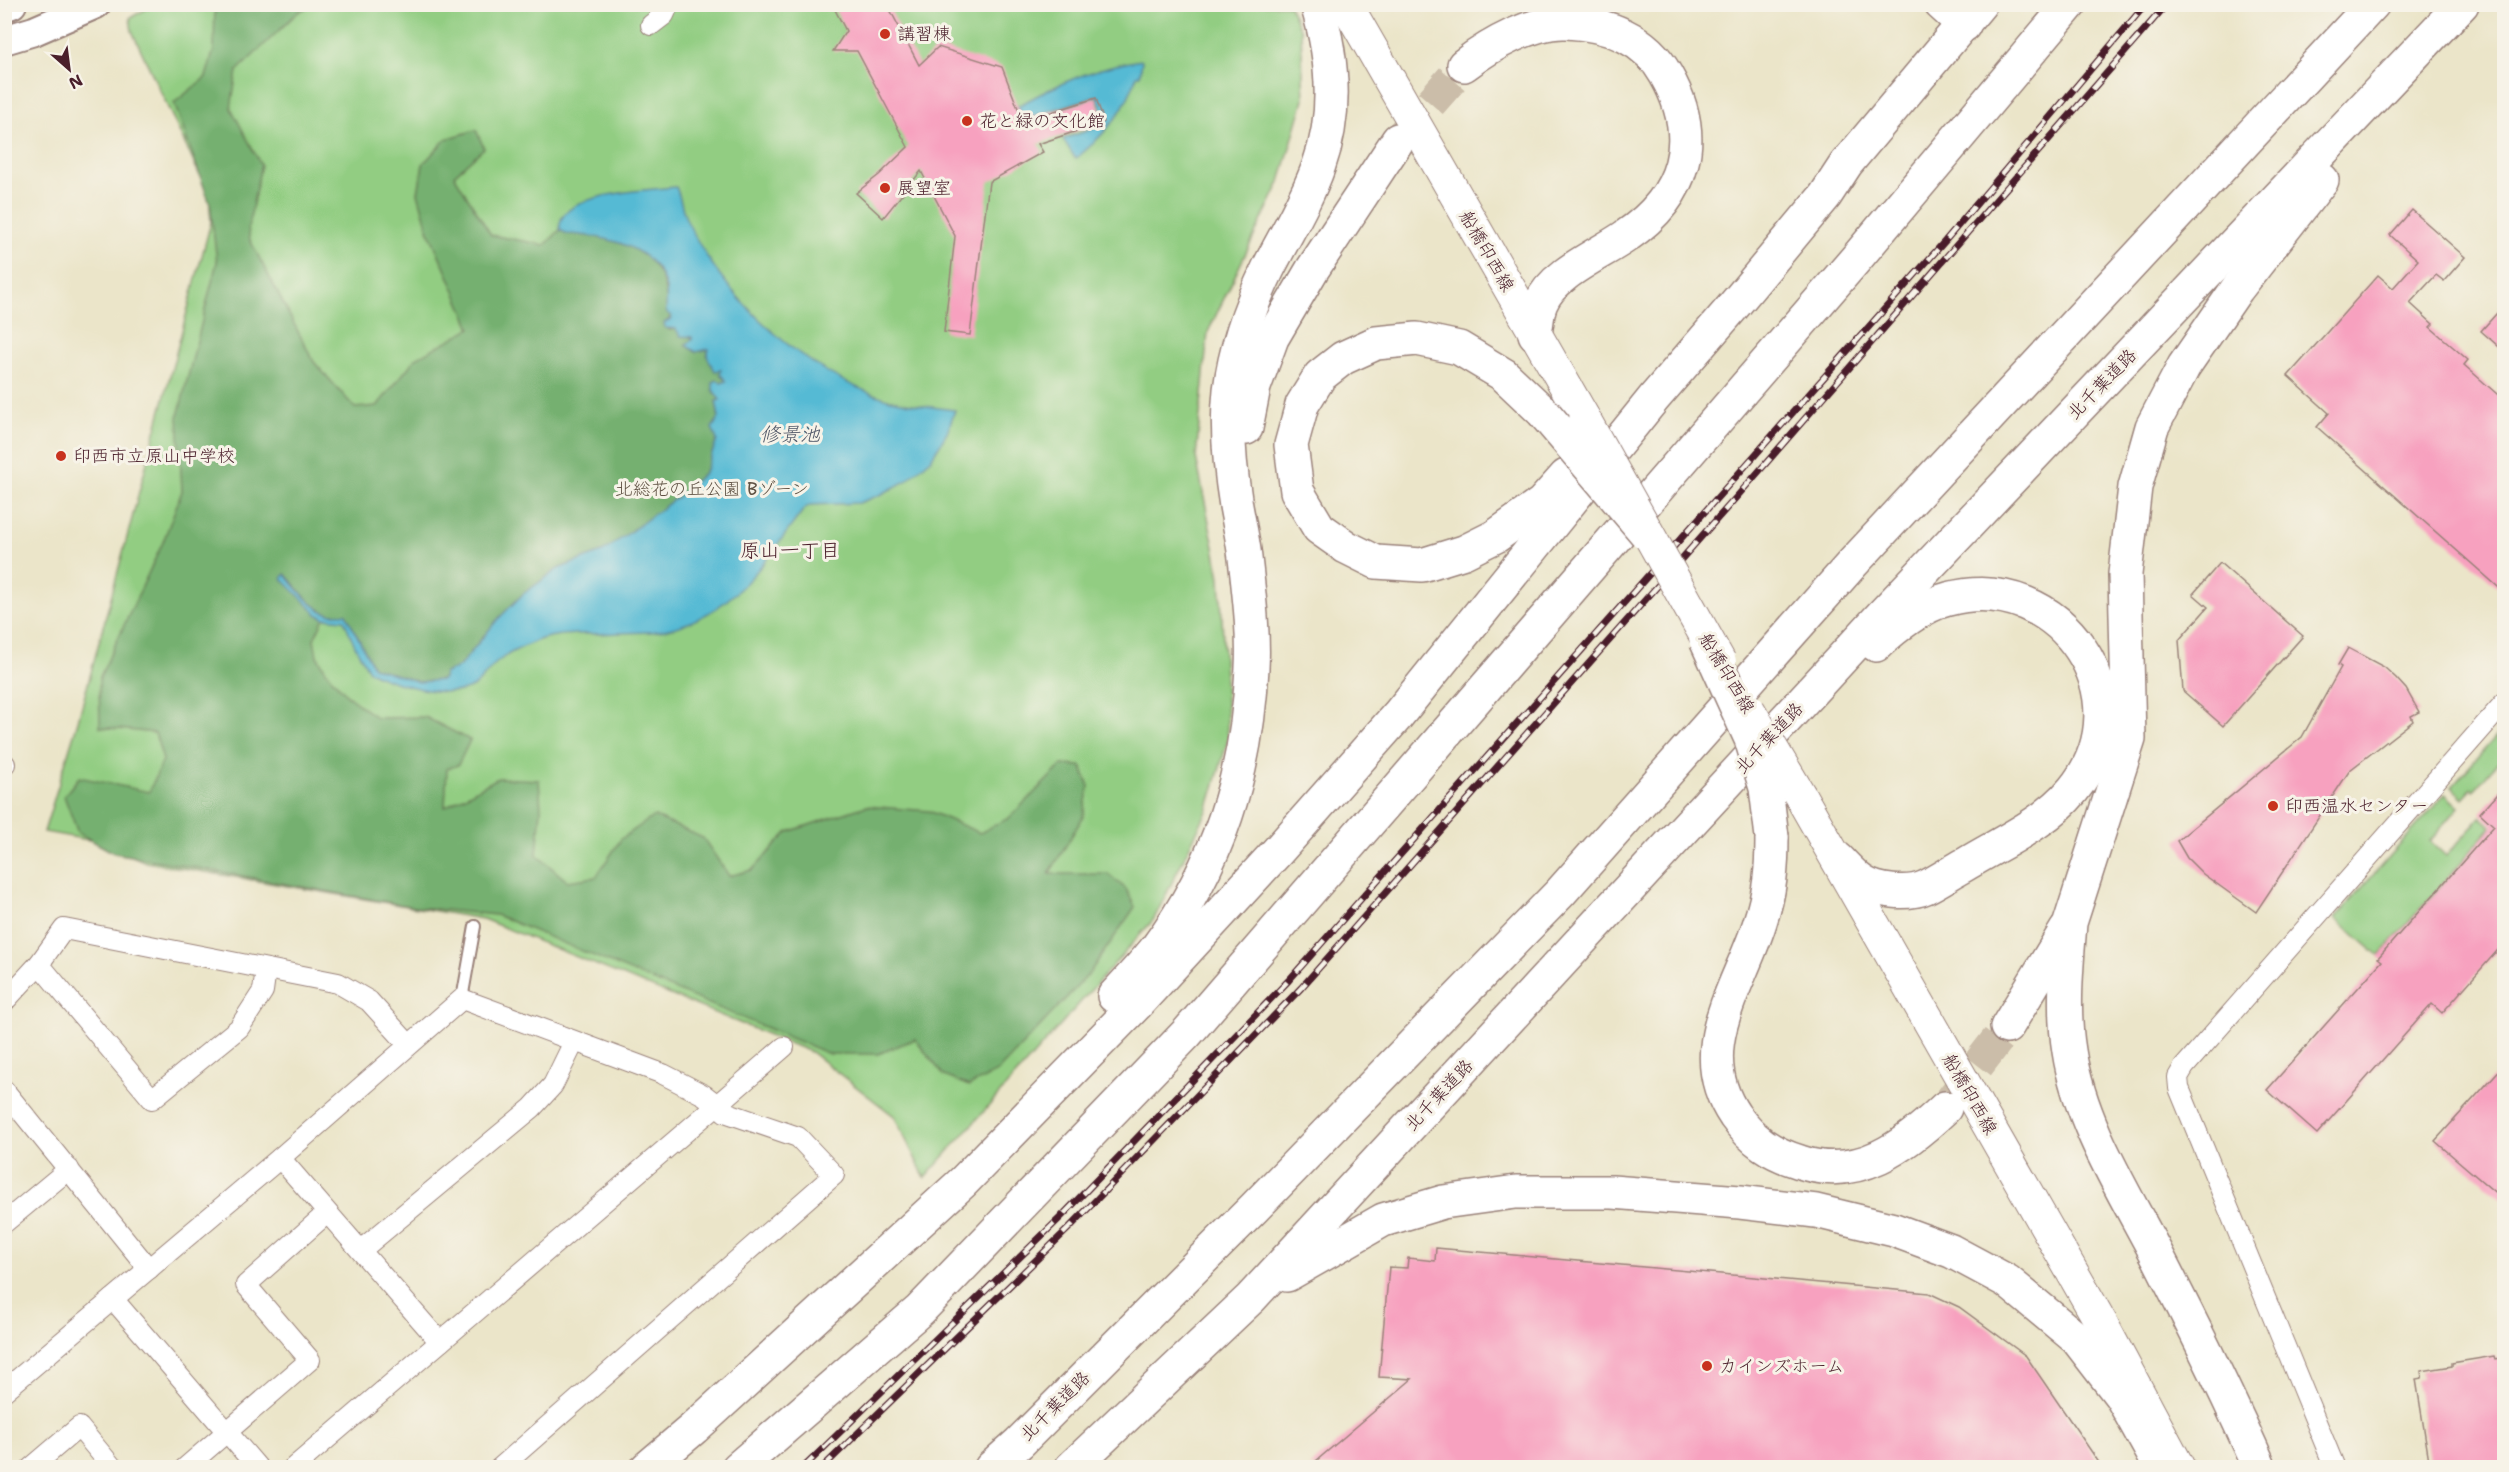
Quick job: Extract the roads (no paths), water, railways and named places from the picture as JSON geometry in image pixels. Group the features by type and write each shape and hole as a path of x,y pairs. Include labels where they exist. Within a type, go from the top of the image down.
{"highway":[{"path":"1244,543 1236,506 1230,450 1230,390 1252,304 1320,164 1329,126 1332,95 1331,62 1317,4"},
{"path":"738,1467 920,1310 1187,1033 1855,260 2070,4"},
{"name":"北千葉道路","path":"991,1467 1254,1208 1560,893 1852,564 2373,4"},
{"name":"北千葉道路","path":"1071,1467 1251,1298 1890,606 2462,4"},
{"path":"646,1467 703,1420 963,1182 1136,1005 1277,852 1390,723 1654,398 1825,196 1845,164 1962,11"},
{"path":"1464,65 1505,39 1531,29 1560,21 1592,23 1618,32 1643,47 1662,68 1676,91 1685,125 1685,155 1675,182 1653,212 1627,235 1561,277 1541,302 1535,334"},
{"path":"2007,1027 2070,923 2128,739 2125,574 2135,487 2152,427 2184,366 2237,289 2439,30"},
{"path":"886,1254 1155,950 1200,878 1222,830 1237,786 1248,716 1252,667 1252,618 1244,543 1242,482 1245,431 1254,387 1272,338 1312,270 1398,140"},
{"path":"1646,533 1543,412 1504,375 1459,348 1417,339 1376,343 1343,358 1320,376 1302,405 1291,445 1296,491 1319,528 1346,547 1376,562 1422,565 1464,552 1496,536 1542,503 1810,190 1845,164"},
{"path":"1593,929 1658,873 1857,661 1901,623 1947,599 1995,594 2031,604 2064,627 2085,653 2099,685 2101,711 2095,754 2073,790 2038,821 1924,888 1888,892 1862,882 1838,860"},
{"path":"1706,640 1751,739 1766,788 1772,837 1772,878 1760,924 1722,1020 1716,1054 1716,1073 1725,1100 1746,1130 1775,1154 1817,1168 1857,1166 1893,1151 1918,1134 1945,1108"},
{"path":"2070,923 2066,1005 2069,1051 2085,1110 2111,1167 2229,1397 2260,1467"},
{"path":"1251,1298 1325,1252 1383,1220 1443,1202 1516,1192 1612,1192 1740,1202 1816,1211 1894,1230 1951,1251 2007,1281 2077,1339 2121,1396 2161,1467"}],"main road":[{"name":"船橋印西線","path":"1346,4 1585,420 1706,640 1838,860 2103,1326 2179,1467"}],"street":[{"path":"4,7 12,4"},
{"path":"4,40 33,31 96,4"},
{"path":"651,25 664,15 669,4"},
{"path":"2336,1467 2179,1088 2178,1077 2184,1067 2505,703"},
{"path":"4,1002 39,964 64,929 338,983 369,1001 408,1044"},
{"path":"39,964 152,1099 239,1028 263,991 266,969"},
{"path":"4,1391 280,1158 462,999 663,1074 704,1095 725,1112 798,1137 834,1175 500,1467"},
{"path":"361,1250 532,1108 553,1085 574,1042"},
{"path":"293,1467 784,1047"},
{"path":"4,1090 149,1269"},
{"path":"280,1158 440,1342"},
{"path":"4,1223 69,1169"},
{"path":"185,1467 310,1360 246,1285 327,1213"},
{"path":"113,1299 258,1467"},
{"path":"31,1467 79,1427 112,1467"}],"lane":[{"path":"462,999 475,926"}],"water":[{"path":"1142,60 1140,75 1137,75 1121,111 1098,139 1078,157 1075,158 1063,139 1107,124 1097,96 1024,119 1018,106 1048,90 1093,71"},
{"name":"修景池","path":"676,187 687,221 703,250 722,278 770,330 827,371 857,387 888,399 955,410 947,433 931,459 906,481 880,495 859,503 810,505 804,509 760,568 744,585 706,614 684,624 654,632 576,634 546,638 508,654 474,686 451,692 422,689 392,681 369,671 344,620 324,618 317,614 282,579 285,574 304,596 321,610 329,614 346,614 373,667 419,682 442,680 445,673 459,667 497,620 523,594 558,569 604,551 680,495 705,472 717,440 712,428 719,418 716,401 720,400 713,390 713,382 726,381 720,374 721,370 715,371 707,356 709,349 696,352 685,345 692,340 692,337 680,336 676,329 665,328 664,323 671,319 666,312 666,288 660,273 640,253 612,241 567,234 560,230 562,217 572,208 587,200 606,195"}],"tunnel":[{"path":"1398,140 1464,65"},
{"path":"1948,1104 2007,1027"}],"railway":[{"path":"803,1468 1060,1218 1289,980 1945,241 2146,4"},
{"path":"822,1468 1069,1228 1301,988 1740,493 2167,4"}],"place":[{"name":"講習棟","path":"885,34"},
{"name":"花と緑の文化館","path":"967,121"},
{"name":"展望室","path":"885,188"},
{"name":"印西市立原山中学校","path":"61,456"},
{"name":"印西温水センター","path":"2273,806"},
{"name":"カインズホーム","path":"1707,1366"}],"district":[{"name":"原山一丁目","path":"790,550"}],"park label":[{"name":"北総花の丘公園 Bゾーン","path":"712,489"}]}
